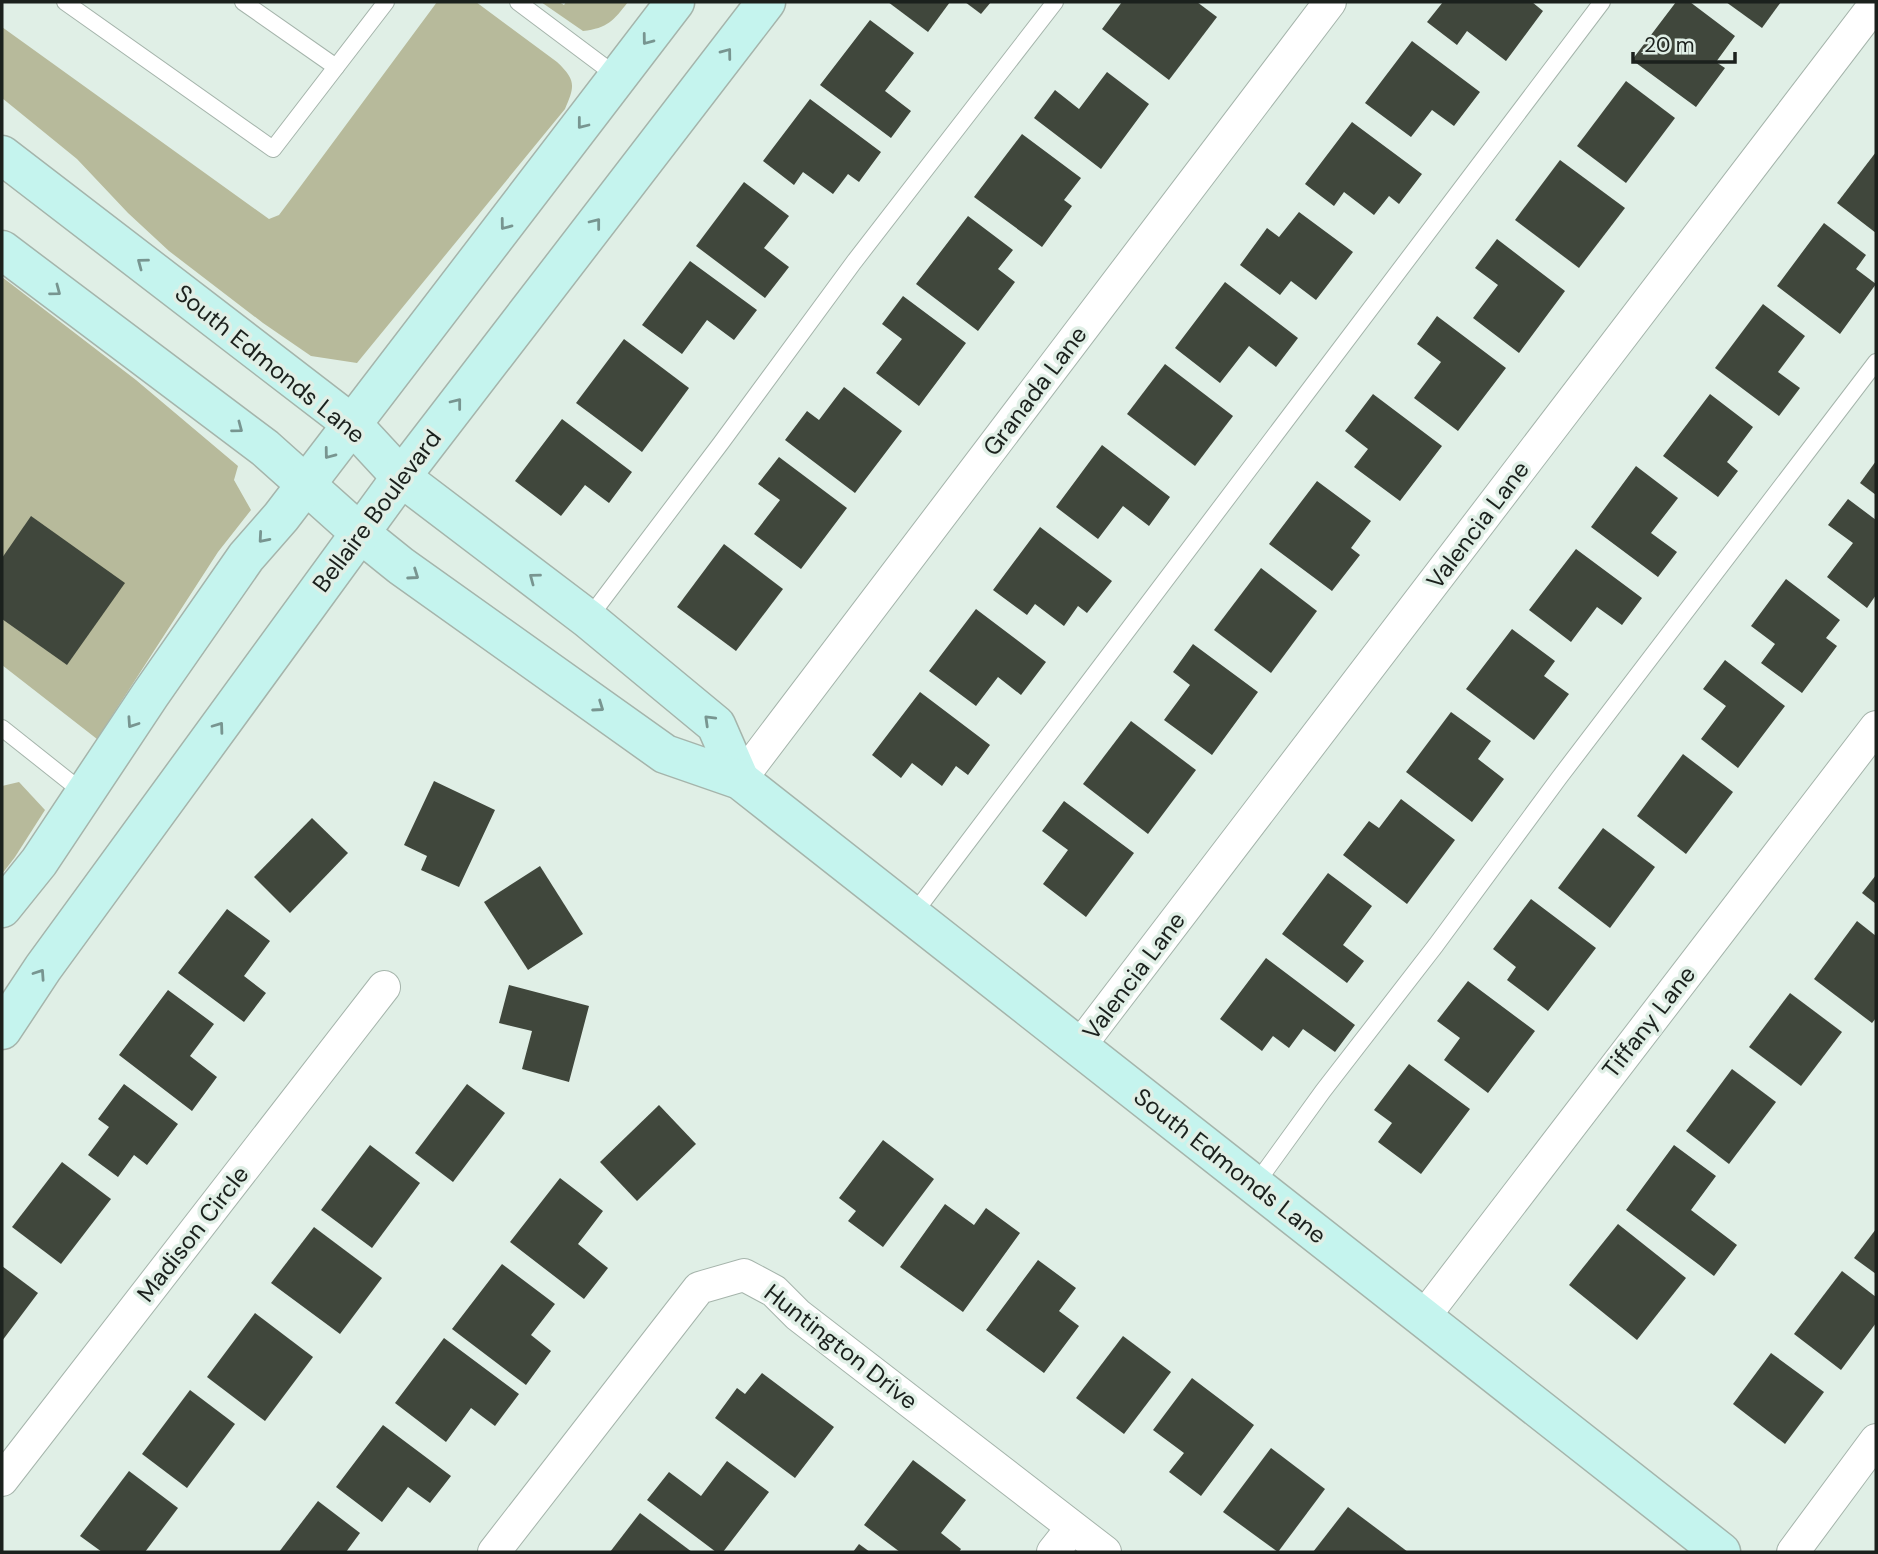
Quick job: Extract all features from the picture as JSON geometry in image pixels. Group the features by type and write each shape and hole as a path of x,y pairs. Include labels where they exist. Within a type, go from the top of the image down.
{"main road":[{"path":"2,908 38,863 150,695 246,558 281,517 675,2"},
{"name":"Bellaire Boulevard","path":"2,1030 43,968 401,477 766,2"},
{"name":"South Edmonds Lane","path":"2,155 352,424 401,477 588,619 716,725 740,780"},
{"name":"South Edmonds Lane","path":"2,250 265,448 401,566 665,754 740,780 1721,1552"}],"street":[{"name":"Granada Lane","path":"740,780 1330,2"},
{"name":"Valencia Lane","path":"1079,1047 1876,3"},
{"name":"Tiffany Lane","path":"1423,1318 1876,727"},
{"name":"Madison Circle","path":"2,1480 384,987"},
{"name":"Huntington Drive","path":"494,1552 699,1288 744,1275 774,1291 798,1315 1105,1552"},
{"path":"1793,1552 1876,1440"},
{"path":"1053,1552 1072,1528"}],"lane":[{"path":"65,2 273,149 386,2"},
{"path":"243,2 336,67"},
{"path":"518,2 618,77"},
{"path":"588,619 854,261 1055,2"},
{"path":"912,916 1602,2"},
{"path":"1255,1185 1559,778 1876,362"},
{"path":"2,728 85,794"}],"green space":[{"path":"437,2 476,2 557,62 571,79 571,94 565,109 357,363 311,356 263,323 169,251 128,213 77,159 2,98 2,27 269,219 279,215"},
{"path":"541,2 559,2 564,5 566,2 628,2 609,22 583,31"},
{"path":"2,277 136,380 238,466 234,480 251,510 218,552 97,739 2,665"},
{"path":"19,782 45,810 2,874 2,786"}],"building":[{"path":"888,2 950,2 928,32"},
{"path":"965,2 991,2 981,14"},
{"path":"1122,2 1197,2 1217,17 1169,80 1102,29"},
{"path":"1443,2 1532,2 1543,11 1506,61 1467,31 1457,45 1427,22"},
{"path":"1676,2 1690,2 1735,36 1716,62 1725,68 1696,107 1632,60"},
{"path":"1726,2 1781,2 1762,28"},
{"path":"870,20 914,53 885,91 911,111 891,138 820,85"},
{"path":"1412,41 1480,92 1454,126 1432,110 1411,137 1365,103"},
{"path":"1107,72 1149,104 1101,169 1034,118 1055,90 1079,109"},
{"path":"1626,81 1675,118 1626,183 1577,146"},
{"path":"810,99 881,152 859,182 848,174 833,194 803,172 794,185 763,161"},
{"path":"1352,122 1422,174 1399,204 1389,196 1374,215 1344,192 1334,206 1305,184"},
{"path":"1022,134 1081,178 1064,200 1072,206 1042,247 974,197"},
{"path":"1876,152 1876,233 1837,203"},
{"path":"1560,160 1625,208 1579,268 1515,220"},
{"path":"744,182 789,216 764,248 789,267 765,298 696,246"},
{"path":"1299,212 1353,252 1316,300 1291,281 1280,295 1240,265 1267,228 1279,237"},
{"path":"968,216 1013,250 998,269 1015,282 978,331 916,284"},
{"path":"1824,223 1866,255 1856,269 1876,284 1840,334 1777,286"},
{"path":"1497,239 1565,291 1519,353 1473,318 1498,285 1475,268"},
{"path":"690,261 757,310 734,340 707,320 682,354 642,325"},
{"path":"1225,282 1298,338 1276,367 1249,346 1220,383 1175,348"},
{"path":"903,296 966,343 919,406 876,373 902,339 882,324"},
{"path":"1763,304 1805,336 1778,372 1800,388 1779,416 1715,368"},
{"path":"1437,316 1506,368 1458,431 1414,398 1441,362 1417,344"},
{"path":"624,339 689,388 642,452 576,403"},
{"path":"1165,364 1233,416 1195,466 1127,414"},
{"path":"844,387 902,431 855,493 785,440 807,411 819,420"},
{"path":"1373,394 1442,446 1400,501 1354,467 1368,449 1345,431"},
{"path":"1710,394 1753,427 1727,462 1738,471 1718,497 1663,456"},
{"path":"562,419 632,472 609,503 585,485 561,516 515,481"},
{"path":"1102,445 1170,497 1149,526 1123,506 1098,539 1056,507"},
{"path":"779,457 847,508 801,569 754,534 780,500 758,484"},
{"path":"1876,461 1876,495 1860,483"},
{"path":"1636,466 1678,498 1651,533 1677,552 1658,577 1591,527"},
{"path":"1317,481 1371,521 1351,548 1360,555 1332,591 1269,544"},
{"path":"1848,499 1876,520 1876,595 1867,608 1827,577 1853,543 1828,525"},
{"path":"31,516 125,583 67,665 2,619 2,558"},
{"path":"1040,527 1112,581 1087,613 1078,606 1064,626 1035,604 1027,615 993,590"},
{"path":"724,544 783,589 736,651 677,607"},
{"path":"1576,549 1642,598 1622,625 1597,607 1571,642 1529,610"},
{"path":"1261,568 1317,611 1271,673 1214,630"},
{"path":"1786,579 1840,620 1826,638 1837,646 1802,693 1761,663 1775,644 1751,626"},
{"path":"976,609 1046,662 1021,695 998,677 976,706 929,671"},
{"path":"1512,629 1555,661 1544,676 1569,694 1534,740 1466,689"},
{"path":"1193,644 1258,692 1212,755 1164,720 1190,685 1173,672"},
{"path":"1725,660 1785,706 1738,768 1701,739 1726,706 1703,689"},
{"path":"920,692 990,745 968,775 956,766 942,786 912,763 901,778 872,755"},
{"path":"1451,712 1491,741 1478,759 1504,779 1472,822 1406,772"},
{"path":"1131,721 1196,770 1148,834 1083,784"},
{"path":"1683,754 1733,792 1686,854 1637,816"},
{"path":"434,781 495,810 459,887 421,870 427,856 404,845"},
{"path":"1401,799 1455,840 1407,904 1343,855 1369,821 1379,828"},
{"path":"1064,801 1134,853 1086,917 1043,884 1068,850 1042,831"},
{"path":"312,818 348,853 290,913 254,877"},
{"path":"1603,828 1655,867 1610,928 1558,888"},
{"path":"540,866 583,934 528,970 484,902"},
{"path":"1328,873 1372,906 1343,945 1364,961 1347,983 1282,934"},
{"path":"1876,875 1876,904 1862,893"},
{"path":"1531,899 1596,948 1548,1011 1507,980 1516,967 1493,949"},
{"path":"227,909 270,941 244,976 266,993 244,1022 178,973"},
{"path":"1857,921 1876,936 1876,1018 1872,1023 1814,979"},
{"path":"1266,958 1355,1025 1335,1052 1303,1029 1289,1048 1273,1036 1262,1051 1220,1019"},
{"path":"1468,981 1535,1031 1488,1093 1444,1060 1460,1038 1437,1021"},
{"path":"509,985 589,1006 569,1082 522,1069 532,1031 499,1023"},
{"path":"168,990 214,1024 190,1056 217,1077 192,1111 119,1055"},
{"path":"1790,993 1842,1032 1801,1086 1749,1047"},
{"path":"1409,1064 1470,1109 1421,1174 1378,1142 1392,1123 1374,1110"},
{"path":"1732,1069 1776,1102 1729,1164 1686,1131"},
{"path":"124,1084 178,1124 147,1165 134,1155 118,1177 88,1155 109,1127 98,1119"},
{"path":"467,1084 505,1113 453,1182 415,1153"},
{"path":"659,1105 696,1144 637,1201 600,1162"},
{"path":"883,1140 934,1179 883,1247 848,1221 856,1211 839,1198"},
{"path":"370,1145 420,1183 372,1248 321,1210"},
{"path":"1674,1145 1716,1176 1691,1210 1737,1245 1714,1276 1626,1210"},
{"path":"62,1162 111,1199 61,1264 12,1227"},
{"path":"560,1178 603,1211 578,1244 608,1268 584,1299 510,1242"},
{"path":"945,1204 974,1225 986,1208 1020,1233 963,1312 900,1267"},
{"path":"1618,1224 1686,1278 1637,1340 1569,1285"},
{"path":"314,1227 382,1278 340,1334 271,1283"},
{"path":"1876,1229 1876,1274 1854,1258"},
{"path":"1038,1260 1076,1288 1059,1311 1079,1326 1044,1373 986,1330"},
{"path":"502,1264 555,1304 531,1335 551,1351 526,1385 452,1329"},
{"path":"2,1266 38,1293 2,1341"},
{"path":"1842,1271 1876,1297 1876,1323 1841,1370 1794,1334"},
{"path":"255,1313 313,1357 265,1421 207,1377"},
{"path":"1123,1336 1171,1372 1124,1434 1076,1398"},
{"path":"444,1338 519,1394 495,1426 471,1408 446,1442 395,1403"},
{"path":"1771,1353 1824,1392 1785,1444 1733,1404"},
{"path":"762,1373 834,1427 795,1478 715,1418 737,1388 745,1394"},
{"path":"1192,1378 1254,1425 1201,1496 1169,1472 1184,1453 1153,1430"},
{"path":"190,1390 235,1424 187,1488 142,1454"},
{"path":"383,1425 451,1476 430,1503 408,1487 382,1522 336,1487"},
{"path":"1271,1448 1325,1489 1278,1552 1223,1512"},
{"path":"913,1460 966,1500 941,1533 961,1549 959,1552 900,1552 864,1525"},
{"path":"727,1461 769,1492 723,1552 716,1552 647,1500 669,1472 701,1496"},
{"path":"129,1471 178,1508 145,1552 102,1552 80,1536"},
{"path":"318,1501 360,1533 346,1552 279,1552"},
{"path":"1348,1507 1408,1552 1313,1552"},
{"path":"640,1513 692,1552 610,1552"},
{"path":"859,1544 870,1552 853,1552"}]}
